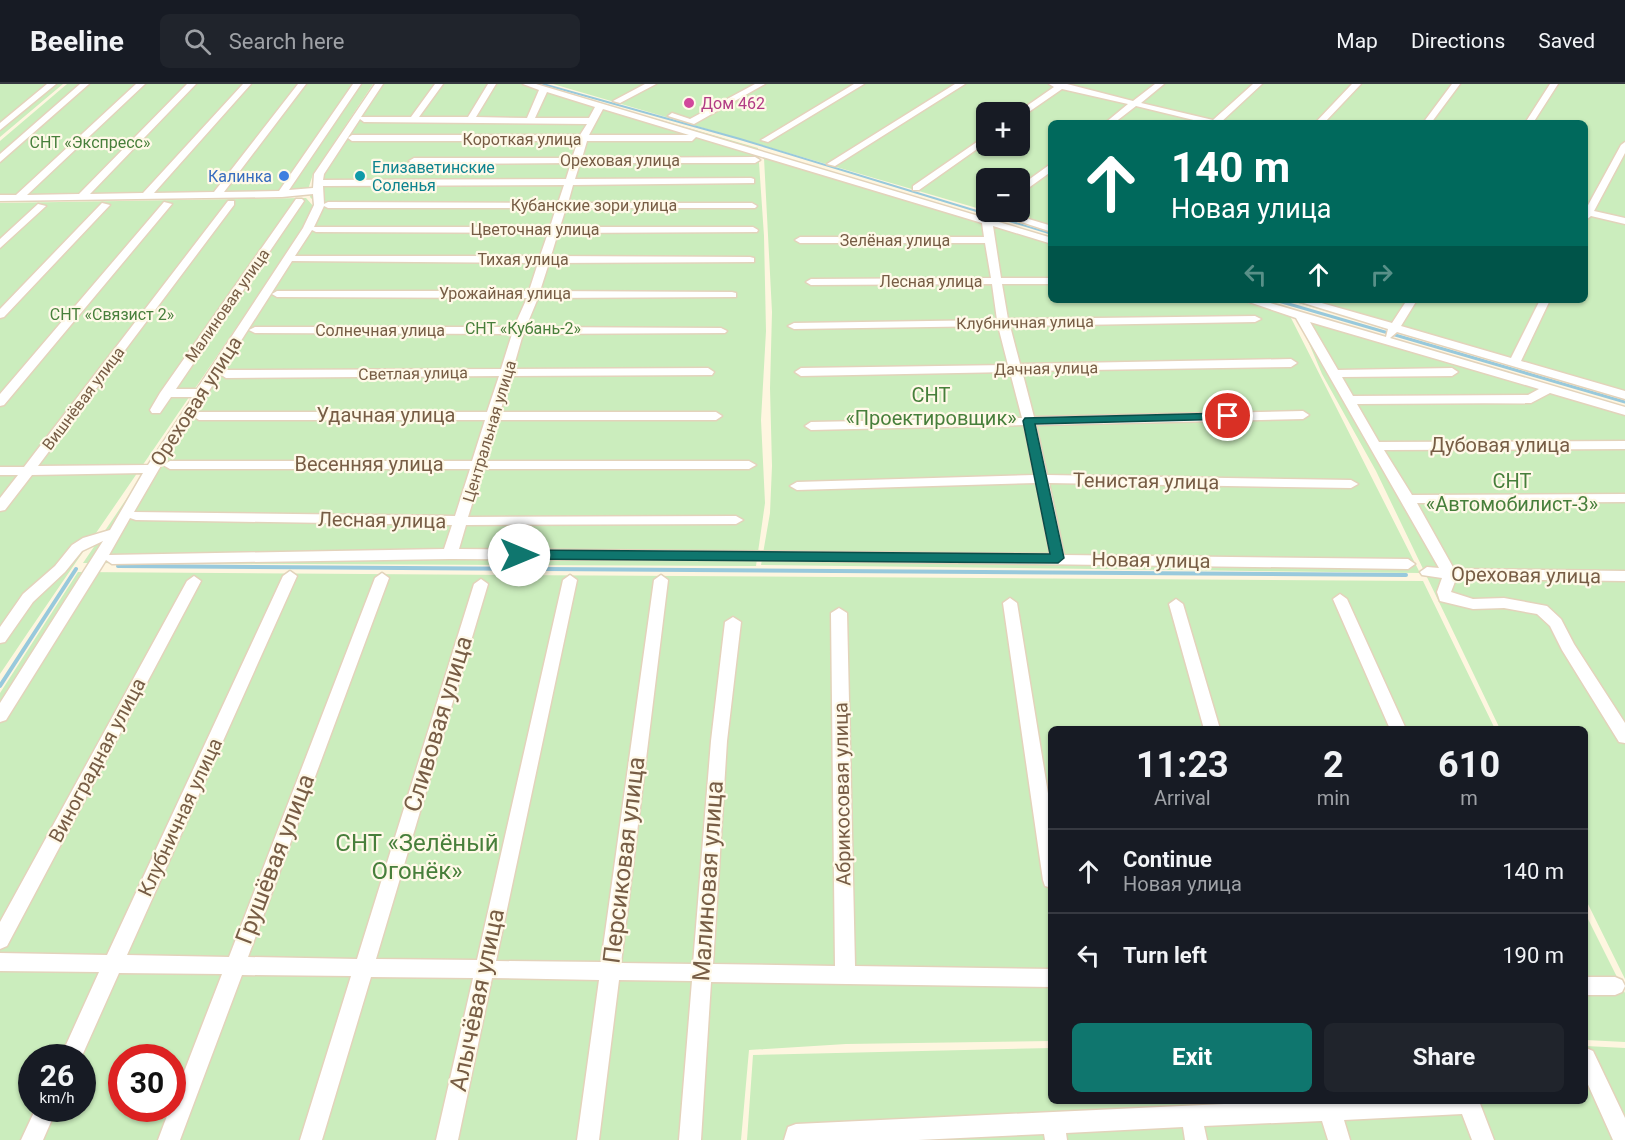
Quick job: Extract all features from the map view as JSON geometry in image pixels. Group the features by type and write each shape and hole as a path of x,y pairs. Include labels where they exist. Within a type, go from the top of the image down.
{"street":[{"path":"2,124 52,84"},
{"path":"0,159 85,84"},
{"path":"18,198 141,84"},
{"path":"81,197 192,84"},
{"path":"146,196 248,84"},
{"path":"217,195 302,84"},
{"path":"282,194 357,84"},
{"name":"Ореховая улица","path":"0,716 115,533 152,469 314,224 319,205 320,174 379,84"},
{"path":"415,117 439,84"},
{"path":"472,117 492,84"},
{"path":"527,84 600,106 691,122 761,84"},
{"path":"649,110 617,101 652,84"},
{"path":"765,140 860,84"},
{"path":"832,164 961,84"},
{"path":"1111,120 1158,84"},
{"path":"1218,120 1258,84"},
{"path":"1322,120 1356,84"},
{"path":"1428,120 1456,84"},
{"path":"1531,120 1554,84"},
{"path":"1030,107 1059,85 1202,120"},
{"path":"531,118 544,89"},
{"name":"Центральная улица","path":"450,554 519,330 534,293 583,139 600,106"},
{"path":"664,118 976,218"},
{"path":"364,119 591,121"},
{"name":"Короткая улица","path":"352,138 692,138"},
{"path":"1588,210 1625,145"},
{"path":"916,188 976,146"},
{"name":"Ореховая улица","path":"414,160 755,160"},
{"path":"1030,184 1048,170"},
{"path":"0,198 320,194 570,182 750,181"},
{"path":"0,206 299,201 320,194"},
{"name":"Кубанские зори улица","path":"320,194 563,204 752,206"},
{"name":"Малиновая улица","path":"156,410 299,201"},
{"name":"Вишнёвая улица","path":"0,507 231,203"},
{"path":"0,402 167,204"},
{"path":"0,315 105,205"},
{"path":"0,244 41,206"},
{"path":"1588,214 1625,221"},
{"name":"Цветочная улица","path":"288,219 314,224 753,230"},
{"path":"1048,240 987,222 1003,322 1029,421 1058,558"},
{"path":"1029,222 1048,228"},
{"name":"Зелёная улица","path":"800,240 990,240"},
{"name":"Тихая улица","path":"296,259 750,260"},
{"name":"Лесная улица","path":"811,282 1048,280"},
{"name":"Урожайная улица","path":"278,294 732,295"},
{"path":"1258,303 1625,411"},
{"path":"1310,303 1625,395"},
{"path":"1385,341 1410,303"},
{"path":"1514,363 1544,303"},
{"path":"1301,316 1449,574 1449,582 1444,592 1446,597 1457,602 1504,603 1542,610 1556,623 1567,646 1625,737"},
{"name":"Клубничная улица","path":"795,326 1255,319"},
{"name":"Солнечная улица","path":"255,330 721,332"},
{"name":"Дачная улица","path":"801,372 1291,363"},
{"name":"Светлая улица","path":"226,374 708,372"},
{"path":"1335,374 1452,372"},
{"path":"1350,400 1532,399 1548,389"},
{"path":"166,393 202,393"},
{"path":"811,426 1303,415"},
{"name":"Удачная улица","path":"199,416 716,416"},
{"name":"Дубовая улица","path":"1375,446 1625,444"},
{"name":"Весенняя улица","path":"170,465 749,465"},
{"path":"0,471 152,469"},
{"name":"Тенистая улица","path":"797,486 1041,479 1351,484"},
{"path":"1408,499 1625,498"},
{"name":"Лесная улица","path":"136,516 462,521 736,520"},
{"path":"0,638 28,598 60,569 77,548 88,541 115,533"},
{"name":"Новая улица","path":"112,559 450,554 750,555 1408,564"},
{"name":"Ореховая улица","path":"1427,572 1625,576"},
{"name":"Клубничная улица","path":"76,1044 290,576"},
{"name":"Грушёвая улица","path":"169,1140 382,578"},
{"name":"Алычёвая улица","path":"447,1140 570,580"},
{"name":"Персиковая улица","path":"588,1140 661,580"},
{"name":"Виноградная улица","path":"0,939 194,581"},
{"name":"Сливовая улица","path":"311,1140 481,584"},
{"path":"1340,599 1397,726"},
{"path":"1010,603 1048,854"},
{"path":"1176,604 1211,726"},
{"name":"Абрикосовая улица","path":"839,613 845,975"},
{"name":"Малиновая улица","path":"690,1140 719,741 727,691 733,622"},
{"path":"0,962 1048,978"},
{"path":"1588,986 1616,986"},
{"path":"1588,1062 1624,1140"},
{"path":"796,1137 1055,1131 1191,1116 1449,1104"},
{"path":"1469,1104 1483,1140"},
{"path":"1330,1110 1339,1140"},
{"path":"1191,1116 1196,1140"},
{"path":"33,1140 41,1122"}],"green space":[{"path":"0,84 63,84 0,137"},
{"name":"СНТ «Экспресс»","path":"67,84 373,84 313,174 306,196 0,201 0,141"},
{"name":"СНТ «Кубань-2»","path":"376,84 535,84 758,148 764,236 766,331 761,420 765,503 756,566 83,563 186,411 318,205 310,197 315,180"},
{"path":"553,84 1556,84 1533,120 1048,120 1048,229 1023,222 1030,222 1030,168 976,168 976,208"},
{"path":"1557,84 1625,84 1625,399 1395,331 1415,303 1588,303 1588,120 1535,120"},
{"name":"СНТ «Проектировщик»","path":"764,158 1048,243 1048,303 1248,303 1290,316 1420,573 761,565 770,513 772,466 770,388 772,312"},
{"name":"СНТ «Связист 2»","path":"306,198 315,208 0,674 0,203"},
{"path":"1298,303 1413,303 1395,331"},
{"name":"СНТ «Автомобилист-3»","path":"1295,310 1625,408 1625,979 1588,904 1588,726 1499,726 1376,471 1322,374"},
{"name":"СНТ «Зелёный Огонёк»","path":"78,572 1423,581 1494,726 1048,726 1048,1041 846,1044 749,1050 741,1140 0,1140 0,693"},
{"path":"1588,919 1625,993 1625,1042 1588,1040"},
{"path":"1588,1046 1625,1048 1625,1140 747,1140 753,1055 1048,1048 1048,1104 1588,1104"}],"waterway":[{"path":"543,84 740,139 1048,233"},
{"path":"1285,303 1625,402"},
{"path":"118,566 1406,575"},
{"path":"0,686 76,569"}],"place":[{"name":"Дом 462","path":"689,103"},
{"name":"Калинка","path":"284,176"},
{"name":"Елизаветинские Соленья","path":"360,176"}],"route":[{"path":"519,555 1058,558 1029,421 1228,416"}]}
